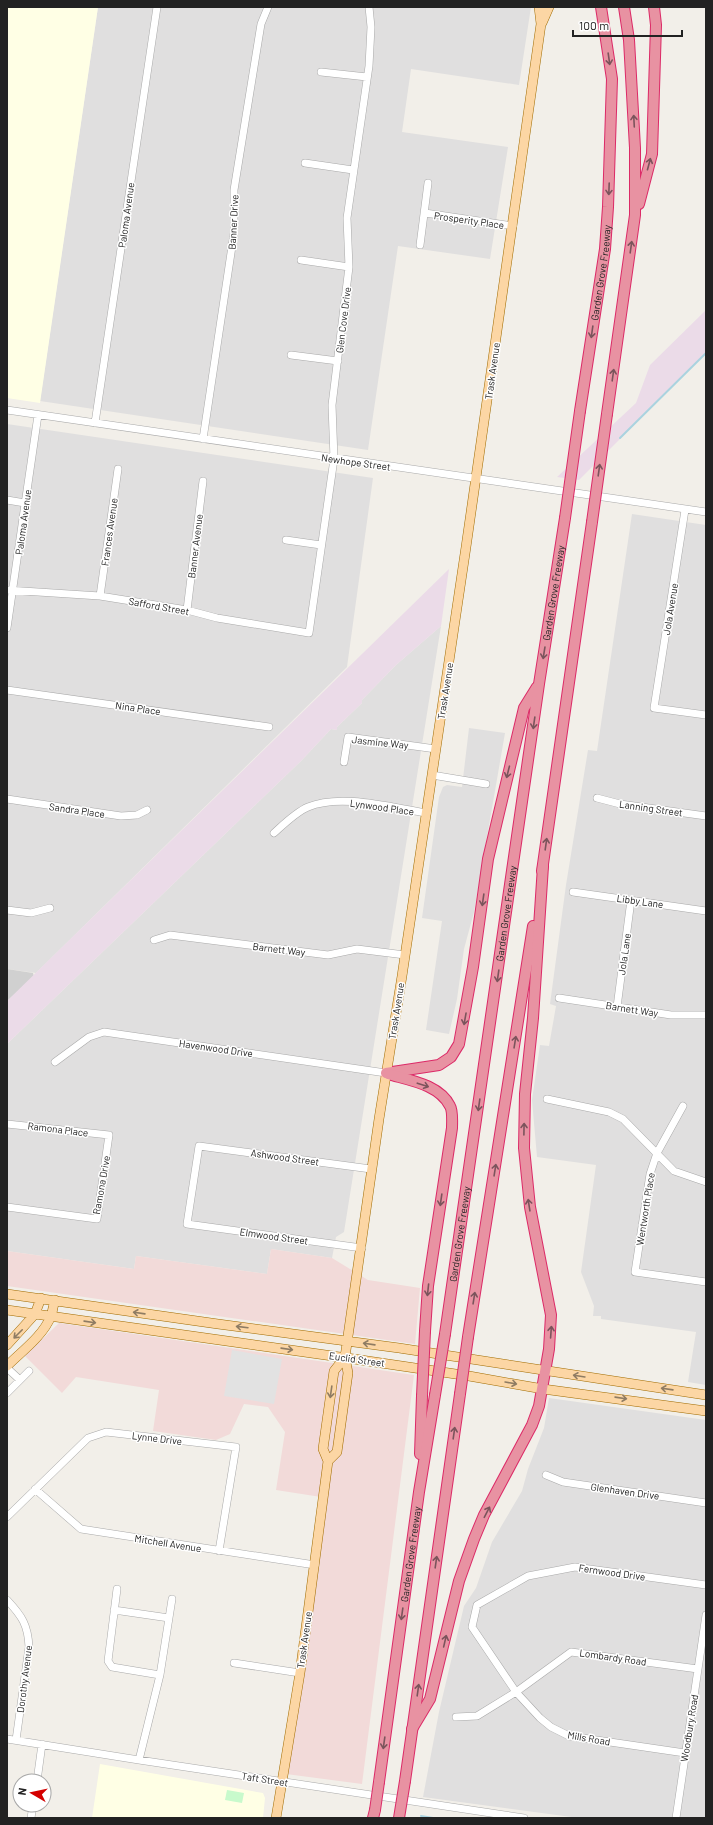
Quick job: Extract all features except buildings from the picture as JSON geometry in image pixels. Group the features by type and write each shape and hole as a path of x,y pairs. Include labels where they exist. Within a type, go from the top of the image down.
{"highway":[{"path":"595,7 605,31"},
{"name":"Garden Grove Freeway","path":"374,1814 419,1492 445,1334 539,684 605,249 608,207 612,79 601,7"},
{"path":"624,7 629,40 635,148 635,216"},
{"path":"399,1818 468,1337 543,866 635,216 652,154 656,26 654,7"},
{"path":"386,1073 439,1066 450,1057 459,1044 473,967 488,859 501,800 524,708 539,684"},
{"path":"412,1729 430,1698 459,1581 473,1543 486,1512 532,1425 543,1389 546,1371 551,1331 551,1315 529,1202 524,1136 526,1088 533,1018 543,866"},
{"path":"386,1073 429,1086 440,1095 450,1106 452,1128 428,1286 419,1492"}],"main road":[{"name":"Trask Avenue","path":"328,1461 337,1452 348,1373 345,1357 362,1248 371,1169 427,813 513,226 541,24 539,7"},
{"name":"Trask Avenue","path":"541,24 549,7"},
{"name":"Euclid Street","path":"7,1294 348,1341 706,1395"},
{"path":"7,1345 35,1314 41,1298"},
{"path":"7,1367 37,1336 51,1316 55,1300"},
{"name":"Euclid Street","path":"7,1310 345,1357 543,1389 642,1401 706,1411"},
{"name":"Trask Avenue","path":"276,1818 300,1672 315,1565 328,1461 323,1449 334,1371 345,1357"},
{"path":"642,1401 644,1386"}],"street":[{"name":"Paloma Avenue","path":"95,423 157,7"},
{"name":"Banner Drive","path":"204,438 234,233 234,190 261,24 268,7"},
{"name":"Glen Cove Drive","path":"309,633 334,459 332,406 349,267 346,218 367,77 371,40 369,7"},
{"path":"321,72 367,77"},
{"path":"306,163 353,170"},
{"name":"Prosperity Place","path":"420,245 428,183"},
{"name":"Prosperity Place","path":"424,213 513,226"},
{"path":"301,260 349,267"},
{"path":"291,355 338,361"},
{"name":"Newhope Street","path":"7,410 204,438 334,459 706,512"},
{"name":"Paloma Avenue","path":"7,628 10,590 38,415"},
{"name":"Frances Avenue","path":"100,596 118,469"},
{"name":"Banner Avenue","path":"187,610 203,482"},
{"path":"7,500 25,503"},
{"name":"Jola Avenue","path":"685,510 654,708 706,715"},
{"path":"286,540 321,545"},
{"name":"Safford Street","path":"10,590 100,596 187,610 217,618 309,633"},
{"name":"Nina Place","path":"7,690 269,727"},
{"name":"Jasmine Way","path":"344,762 348,737 436,749"},
{"path":"432,775 486,784"},
{"name":"Lanning Street","path":"597,798 620,804 706,816"},
{"name":"Sandra Place","path":"7,800 121,816 137,815 147,810"},
{"name":"Lynwood Place","path":"274,833 308,807 331,802 356,802 427,813"},
{"name":"Libby Lane","path":"573,892 706,911"},
{"name":"Jola Lane","path":"617,1007 631,900"},
{"path":"7,910 31,913 50,908"},
{"name":"Barnett Way","path":"154,940 170,936 328,955 357,949 405,955"},
{"name":"Barnett Way","path":"559,998 672,1015 706,1015"},
{"name":"Havenwood Drive","path":"55,1062 88,1037 104,1032 386,1073"},
{"path":"547,1099 609,1112 623,1119 674,1171 706,1182"},
{"name":"Wentworth Place","path":"683,1106 657,1153 650,1174 635,1272 706,1282"},
{"name":"Ramona Place","path":"7,1124 109,1135"},
{"name":"Ramona Drive","path":"7,1208 97,1219 109,1135"},
{"name":"Ashwood Street","path":"187,1224 199,1146 371,1169"},
{"name":"Elmwood Street","path":"187,1224 362,1248"},
{"path":"7,1367 20,1380"},
{"path":"7,1393 29,1371"},
{"name":"Lynne Drive","path":"7,1517 88,1438 106,1432 236,1447 219,1551"},
{"name":"Glenhaven Drive","path":"546,1476 563,1482 706,1502"},
{"name":"Mitchell Avenue","path":"35,1490 81,1529 315,1565"},
{"name":"Fernwood Drive","path":"472,1627 477,1606 528,1576 575,1567 706,1585"},
{"path":"117,1589 108,1661 109,1664 112,1667 160,1674"},
{"path":"139,1760 160,1674 172,1599"},
{"name":"Dorothy Avenue","path":"7,1600 22,1617 29,1637 29,1647 16,1740"},
{"path":"114,1610 169,1618"},
{"name":"Woodbury Road","path":"676,1818 706,1615"},
{"name":"Mills Road","path":"472,1627 516,1692 540,1718 551,1727 569,1736 685,1753"},
{"name":"Lombardy Road","path":"456,1717 477,1716 516,1692 571,1652 698,1669"},
{"path":"234,1663 300,1672"},
{"name":"Taft Street","path":"7,1738 282,1782 475,1815 524,1818"},
{"path":"38,1773 42,1744"}],"shaded area":[{"path":"7,7 98,7 40,403 7,398"},
{"path":"98,7 531,7 519,85 411,69 402,132 508,147 490,259 398,246 368,450 40,401"},
{"path":"706,310 706,353 579,480 557,477 636,403 650,365"},
{"path":"7,424 373,478 347,667 36,973 7,969"},
{"path":"632,514 706,525 706,1385 688,1382 696,1332 601,1319 601,1316 593,1316 594,1306 581,1272 596,1165 537,1157 532,1100 540,1045 549,1046 556,1006 550,1004 566,885 588,750 597,751"},
{"path":"449,569 441,626 396,665 362,700 362,703 337,727 337,730 331,729 301,761 7,1044 7,1001"},
{"path":"441,626 344,1232 336,1237 332,1258 271,1249 267,1274 136,1256 134,1269 7,1251 7,1044 301,761 331,729 337,730 337,727 362,703 362,700 396,665"},
{"path":"469,728 505,733 474,912 464,949 457,999 449,1034 426,1030 442,921 422,918 439,797 443,787 447,785 462,787"},
{"path":"7,969 33,973 34,977 7,1001"},
{"path":"271,1249 332,1258 368,1280 420,1288 415,1344 7,1286 7,1251 134,1269 136,1256 267,1274"},
{"path":"59,1323 414,1375 362,1784 286,1774 321,1497 276,1490 285,1432 268,1407 244,1404 230,1434 216,1440 153,1431 159,1390 76,1377 62,1393 25,1356"},
{"path":"232,1350 282,1359 274,1404 224,1396"},
{"path":"549,1398 706,1420 706,1818 579,1818 423,1797 439,1712 464,1606 476,1588 492,1542 522,1491 528,1469 544,1428"},
{"path":"100,1764 263,1793 265,1798 263,1818 92,1818"}],"green space":[{"path":"227,1790 244,1793 242,1803 225,1800"}],"waterway":[{"path":"620,438 706,353"},
{"path":"421,1816 433,1818"}]}
